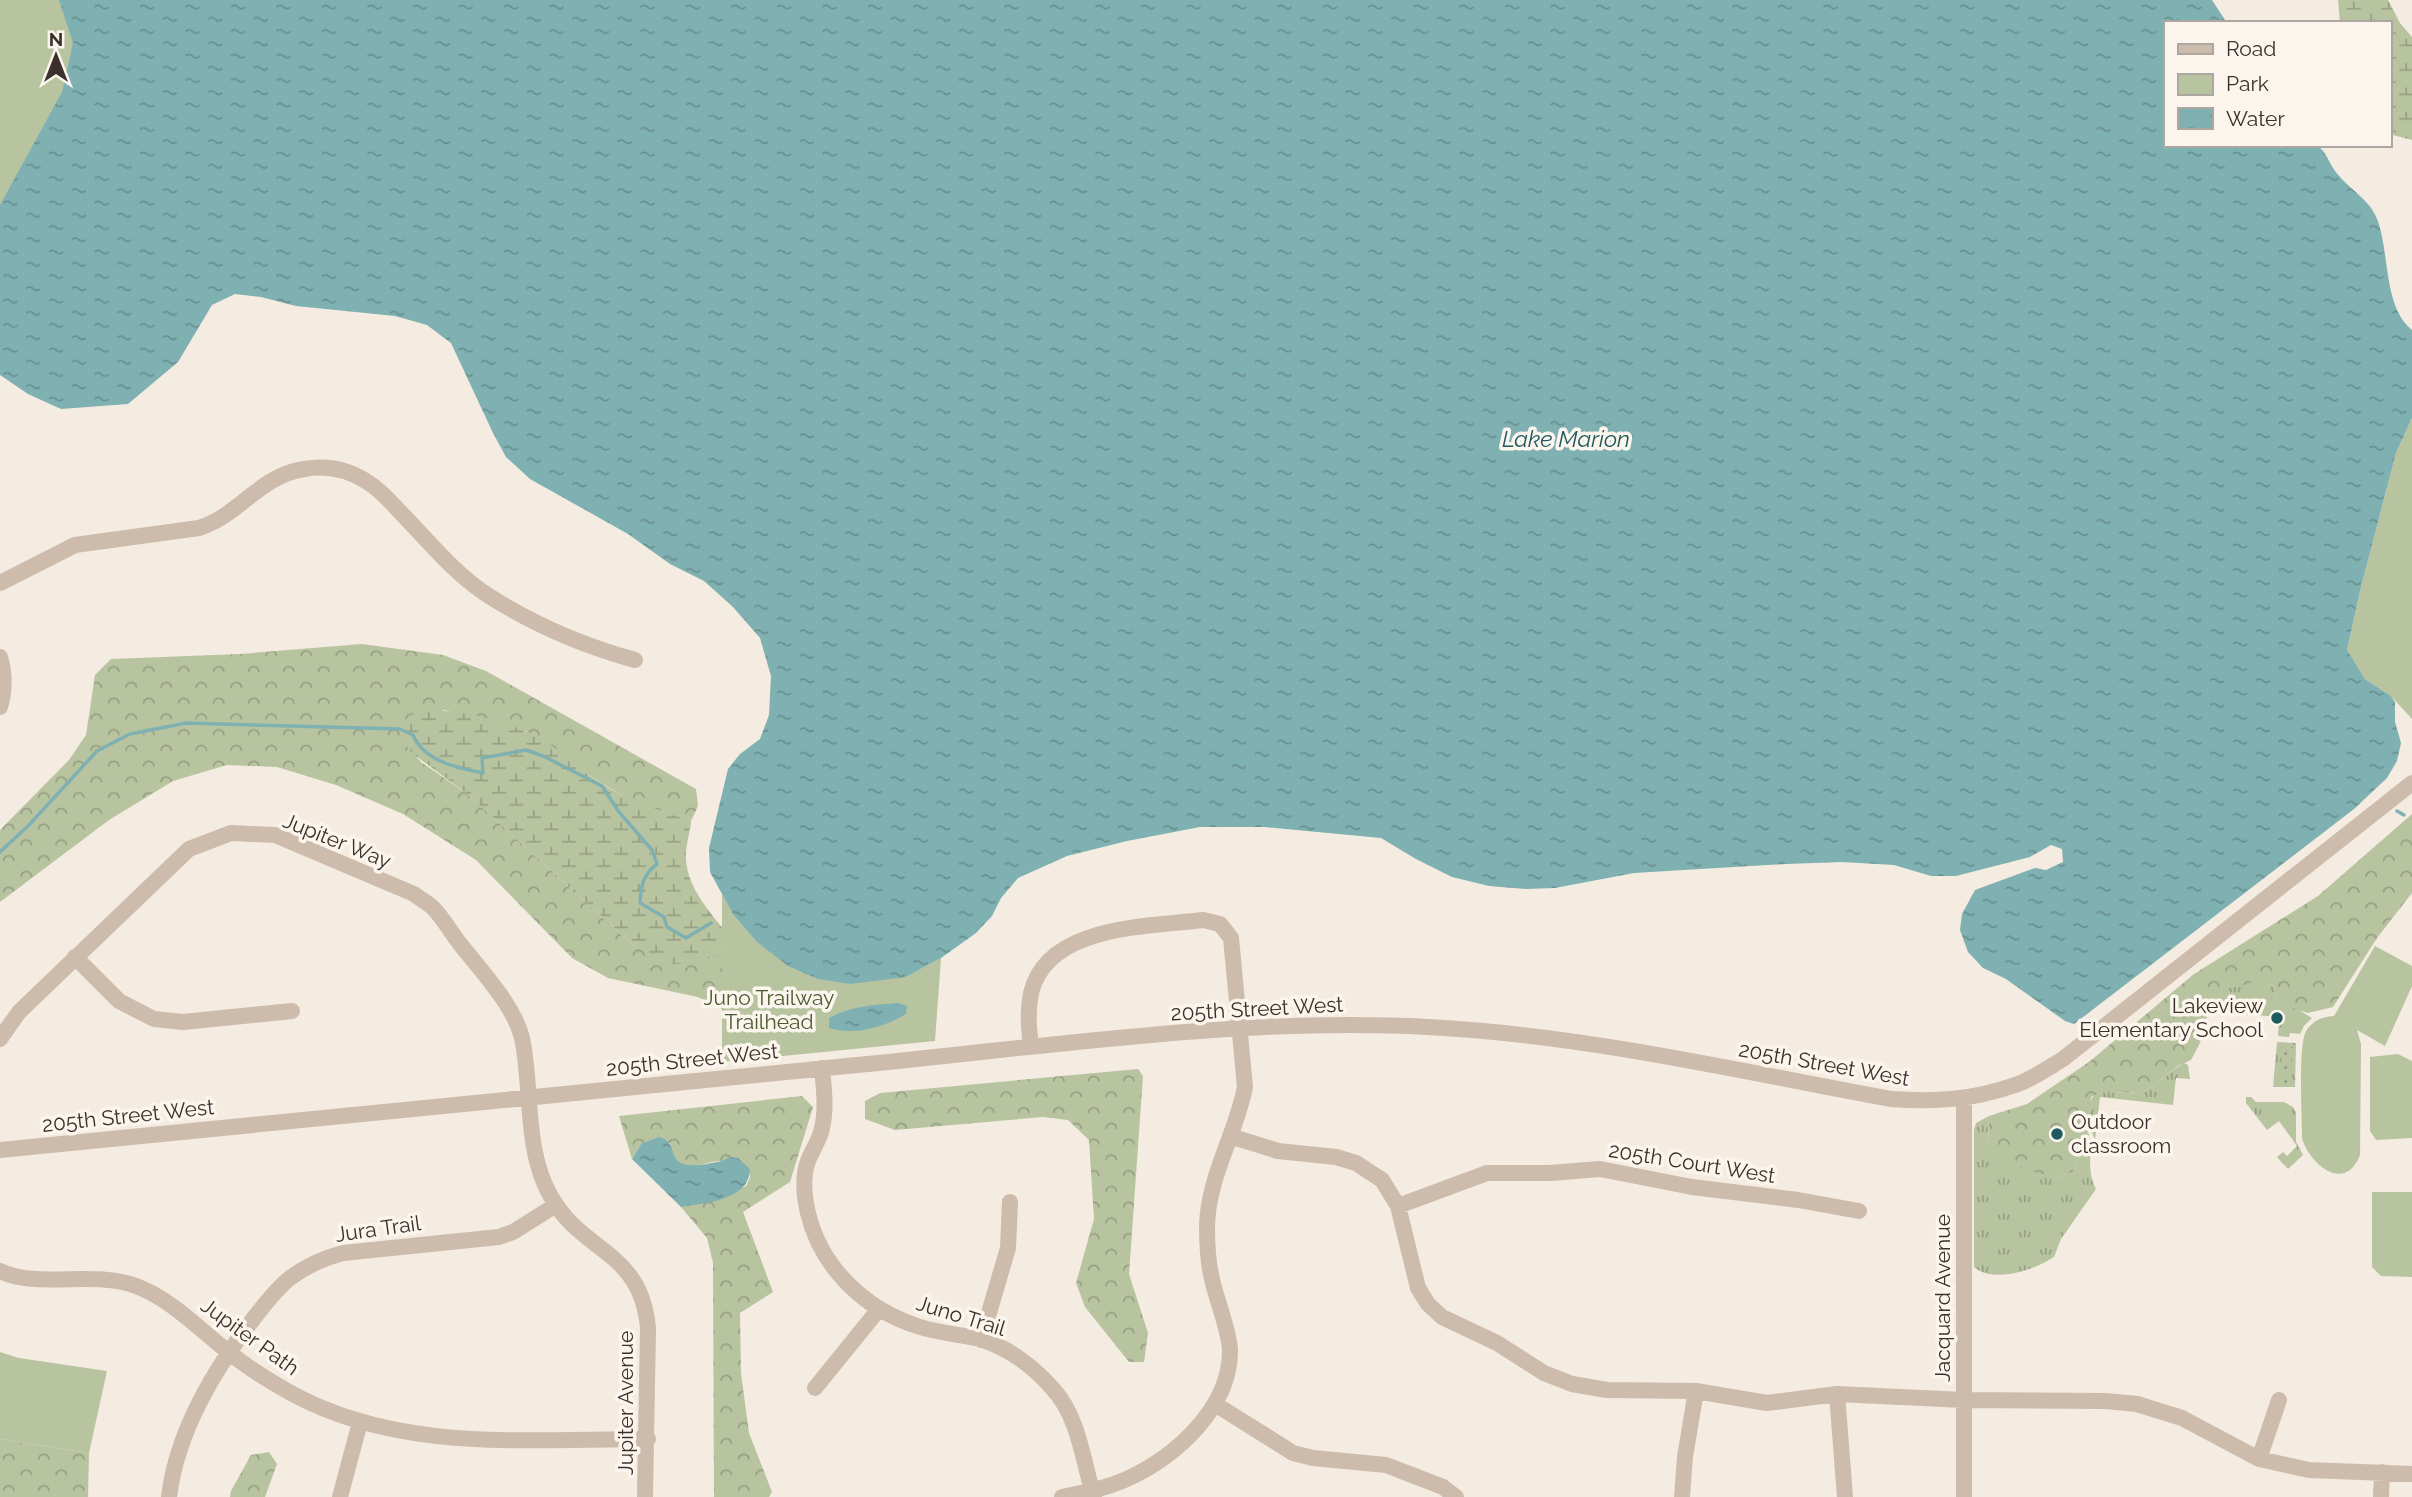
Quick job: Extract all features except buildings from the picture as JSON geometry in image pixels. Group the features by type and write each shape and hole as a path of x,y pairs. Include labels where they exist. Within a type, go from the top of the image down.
{"street":[{"path":"0,583 75,545 199,528 214,523 237,508 260,487 288,472 320,467 338,469 354,474 383,494 451,565 489,595 586,645 635,660"},
{"path":"0,657 4,670 4,694 0,707"},
{"name":"205th Street West","path":"0,1150 1241,1027 1326,1024 1518,1034 1625,1050 1891,1099 1927,1102 1964,1099 2017,1085 2063,1059 2412,783"},
{"name":"Jupiter Way","path":"0,1039 19,1012 189,849 231,833 275,835 414,894 432,907 511,1011 523,1040 529,1097"},
{"path":"1031,1047 1028,1013 1032,990 1043,968 1061,949 1094,934 1203,920 1220,924 1231,938 1245,1087 1242,1105 1214,1184 1207,1224 1211,1276 1231,1349 1227,1378 1215,1404 1193,1432 1163,1458 1093,1494 1062,1497"},
{"path":"75,957 119,1001 154,1019 183,1022 292,1011"},
{"name":"Juno Trail","path":"822,1068 824,1114 821,1132 807,1163 804,1180 808,1214 824,1254 853,1290 879,1309 918,1326 981,1340 1022,1359 1056,1391 1074,1425 1093,1494"},
{"name":"Jupiter Avenue","path":"529,1097 537,1161 544,1184 555,1205 575,1228 616,1258 629,1272 645,1307 648,1328 645,1497"},
{"name":"Jacquard Avenue","path":"1964,1099 1964,1497"},
{"path":"1230,1136 1278,1151 1336,1157 1356,1163 1382,1180 1398,1206 1418,1288 1428,1304 1442,1317 1497,1343 1544,1373 1572,1384 1607,1390 1696,1391 1767,1402 1837,1394 2137,1404 2182,1418 2259,1459 2309,1470 2412,1474"},
{"name":"205th Court West","path":"1398,1206 1487,1173 1550,1173 1600,1169 1692,1187 1798,1200 1858,1211"},
{"path":"981,1340 1008,1248 1010,1202"},
{"name":"Jura Trail","path":"169,1497 186,1432 212,1379 278,1289 297,1273 318,1261 356,1251 499,1237 513,1232 555,1205"},
{"name":"Jupiter Path","path":"0,1271 16,1277 103,1279 136,1286 156,1294 229,1353 290,1392 324,1409 360,1422 449,1438 648,1439"},
{"path":"816,1388 879,1309"},
{"path":"1682,1497 1685,1457 1696,1391"},
{"path":"1837,1394 1845,1497"},
{"path":"2259,1459 2279,1400"},
{"path":"1215,1404 1293,1453 1313,1458 1386,1465 1443,1487 1456,1497"},
{"path":"340,1497 360,1422"},
{"path":"2381,1497 2382,1472"}],"green space":[{"path":"0,0 76,0 92,43 0,286"},
{"path":"2338,0 2388,0 2400,23 2412,37 2412,140 2391,135 2391,21 2340,21"},
{"path":"2412,418 2412,719 2391,696 2365,679 2347,650 2396,453"},
{"path":"362,644 443,655 486,671 696,789 698,806 691,821 634,802 601,783 526,731 443,710 407,746 421,762 466,793 635,947 707,960 725,946 722,1009 698,997 608,978 572,958 476,860 403,814 336,785 277,767 227,765 173,781 109,820 0,902 0,830 69,760 86,735 95,675 111,659 240,654"},
{"path":"425,710 470,715 519,728 560,751 612,790 691,821 686,855 688,870 701,900 727,933 725,946 707,960 696,964 673,964 635,947 466,793 413,754 400,727 411,716"},
{"path":"2412,814 2412,893 2377,938 2333,1007 2308,1013 2277,1003 2274,986 2255,981 2223,989 2209,988 2210,1004 2200,1043 2191,1060 2140,1093 2103,1092 2091,1097 2088,1131 2082,1154 2073,1172 2057,1177 2034,1172 1993,1155 1988,1145 1989,1116 2027,1104 2089,1062 2194,974 2318,896"},
{"name":"Juno Trailway Trailhead","path":"722,894 733,914 906,977 941,958 935,1041 722,1062"},
{"path":"2375,946 2412,966 2412,986 2385,1046 2357,1030 2361,1044 2360,1155 2353,1167 2337,1174 2319,1165 2302,1138 2301,1066 2304,1039 2306,1031 2315,1022 2334,1016"},
{"path":"2255,980 2274,986 2277,1003 2296,1008 2312,1018 2300,1034 2278,1036 2279,1017 2209,1011 2208,988 2232,987"},
{"path":"2277,1042 2296,1043 2295,1087 2273,1087"},
{"path":"2283,1045 2293,1047 2290,1085 2279,1084"},
{"path":"2398,1054 2412,1061 2412,1138 2376,1140 2370,1131 2370,1057"},
{"path":"2184,1063 2188,1065 2190,1079 2176,1078 2173,1105 2100,1097 2095,1140 2089,1108 2096,1095 2103,1092 2144,1091"},
{"path":"1138,1069 1143,1076 1129,1274 1148,1333 1144,1362 1129,1362 1085,1307 1076,1283 1094,1219 1089,1140 1068,1120 1043,1117 895,1130 865,1119 865,1101 880,1093"},
{"path":"802,1096 813,1107 790,1182 743,1212 773,1292 740,1313 741,1373 749,1433 772,1492 769,1497 714,1497 713,1263 707,1238 681,1207 746,1186 750,1169 723,1161 685,1166 674,1155 670,1143 641,1144 632,1159 619,1116"},
{"path":"2246,1097 2251,1097 2256,1102 2284,1102 2296,1112 2296,1142 2303,1155 2288,1169 2277,1157 2283,1152 2287,1156 2297,1146 2279,1121 2267,1130 2246,1103"},
{"path":"1989,1116 1988,1144 2057,1177 2073,1172 2082,1154 2088,1131 2091,1175 2096,1189 2061,1239 2054,1257 2025,1270 2002,1275 1982,1272 1974,1267 1974,1130 1976,1123"},
{"path":"2372,1192 2412,1192 2412,1277 2381,1276 2372,1267"},
{"path":"0,1352 19,1358 107,1371 89,1453 0,1439"},
{"path":"0,1439 89,1453 88,1497 0,1497"},
{"path":"269,1452 277,1464 265,1497 230,1497 251,1455"}],"water":[{"name":"Lake Marion","path":"59,0 2212,0 2226,21 2164,21 2164,147 2319,147 2340,177 2374,212 2381,232 2396,308 2412,330 2412,418 2396,453 2347,650 2365,679 2391,696 2395,702 2395,722 2401,743 2397,761 2387,778 2354,809 2074,1024 2065,1021 2006,979 1983,968 1968,952 1960,930 1962,914 1975,890 2035,868 2046,870 2063,862 2062,849 2051,845 2030,857 1956,876 1931,876 1894,865 1842,862 1634,873 1555,888 1526,889 1489,886 1452,877 1381,838 1264,827 1200,827 1067,856 1018,878 1001,898 992,916 976,933 941,958 906,977 850,984 818,979 788,966 756,941 733,914 710,872 709,848 728,769 740,754 760,739 769,715 771,676 760,638 733,607 704,581 670,564 628,534 530,479 506,457 451,343 427,325 395,316 296,306 235,294 212,305 178,362 128,404 61,409 28,394 0,375 0,205 62,92 73,43"},
{"path":"898,1003 907,1006 906,1014 889,1023 859,1031 829,1028 829,1018 846,1011"},
{"path":"659,1137 670,1144 677,1160 683,1164 707,1164 729,1157 738,1158 750,1169 748,1179 734,1194 681,1207 632,1159 641,1144"}],"waterway":[{"path":"0,852 28,826 97,751 130,734 186,723 400,729 413,735 418,744 433,757 463,769 483,773 482,758 526,750 602,786 619,812 652,850 657,864 644,881 640,903 664,917 667,927 686,938 711,923"},
{"path":"2397,811 2404,815"}],"place":[{"name":"Lakeview Elementary School","path":"2277,1018"},
{"name":"Outdoor classroom","path":"2057,1134"}]}
